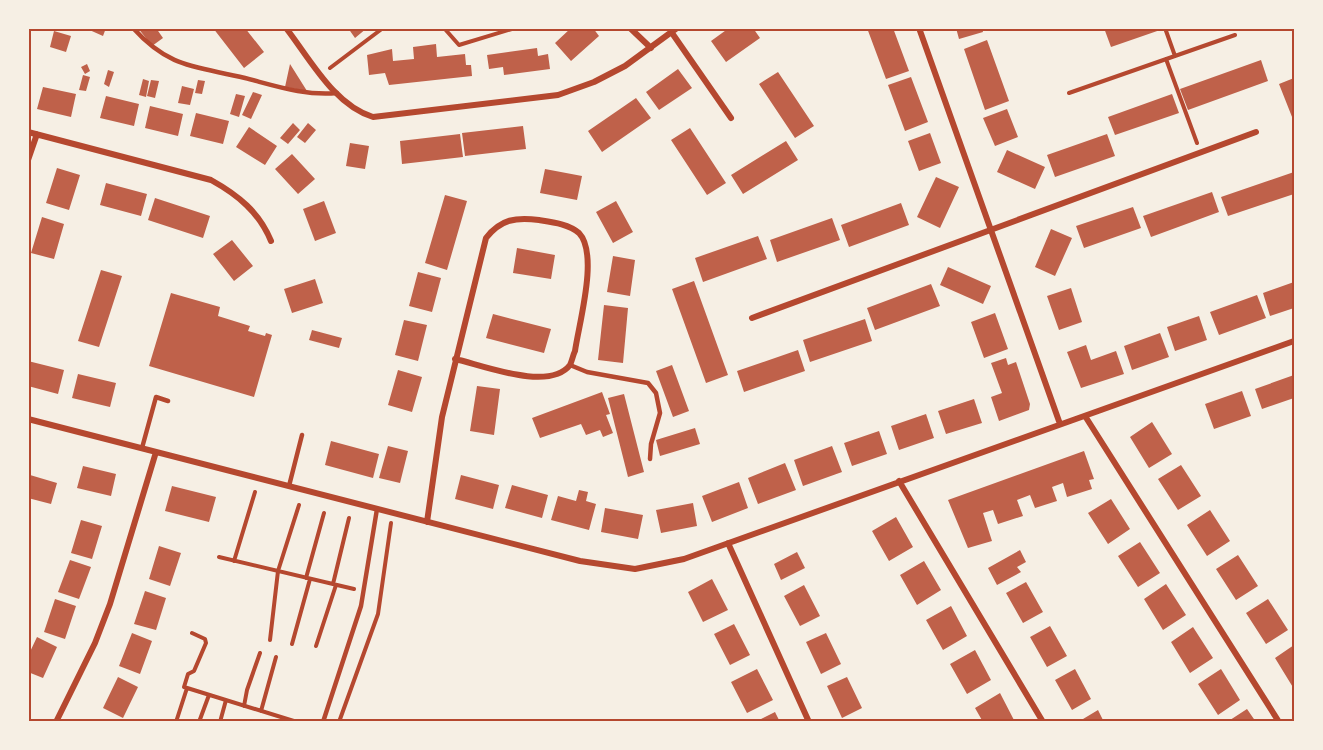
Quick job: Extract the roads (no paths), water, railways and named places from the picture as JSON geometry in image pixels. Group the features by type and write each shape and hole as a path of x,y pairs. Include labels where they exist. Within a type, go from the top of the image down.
{"street":[{"path":"286,28 337,93 363,114 384,117 558,95 594,82 675,31 731,118"},
{"path":"630,28 651,48"},
{"path":"919,28 1060,424"},
{"path":"28,132 211,180 230,190 259,217 271,241"},
{"path":"752,318 1256,132"},
{"path":"28,160 37,134"},
{"path":"427,522 442,417 455,359 486,238 496,226 514,218 561,224 577,231 586,242 588,262 575,351 570,365 557,373 529,377 455,359"},
{"path":"28,419 580,561 635,569 684,559 1294,341"},
{"path":"1085,416 1279,722"},
{"path":"56,722 95,644 156,452"},
{"path":"899,481 1043,722"},
{"path":"728,543 809,722"}],"lane":[{"path":"133,28 149,47 175,62 201,71 316,95 337,93"},
{"path":"570,365 587,372 648,383 656,393 660,413 651,444 650,459"},
{"path":"142,448 156,397 168,401"},
{"path":"289,486 302,435"},
{"path":"323,722 355,628 377,509"}]}
